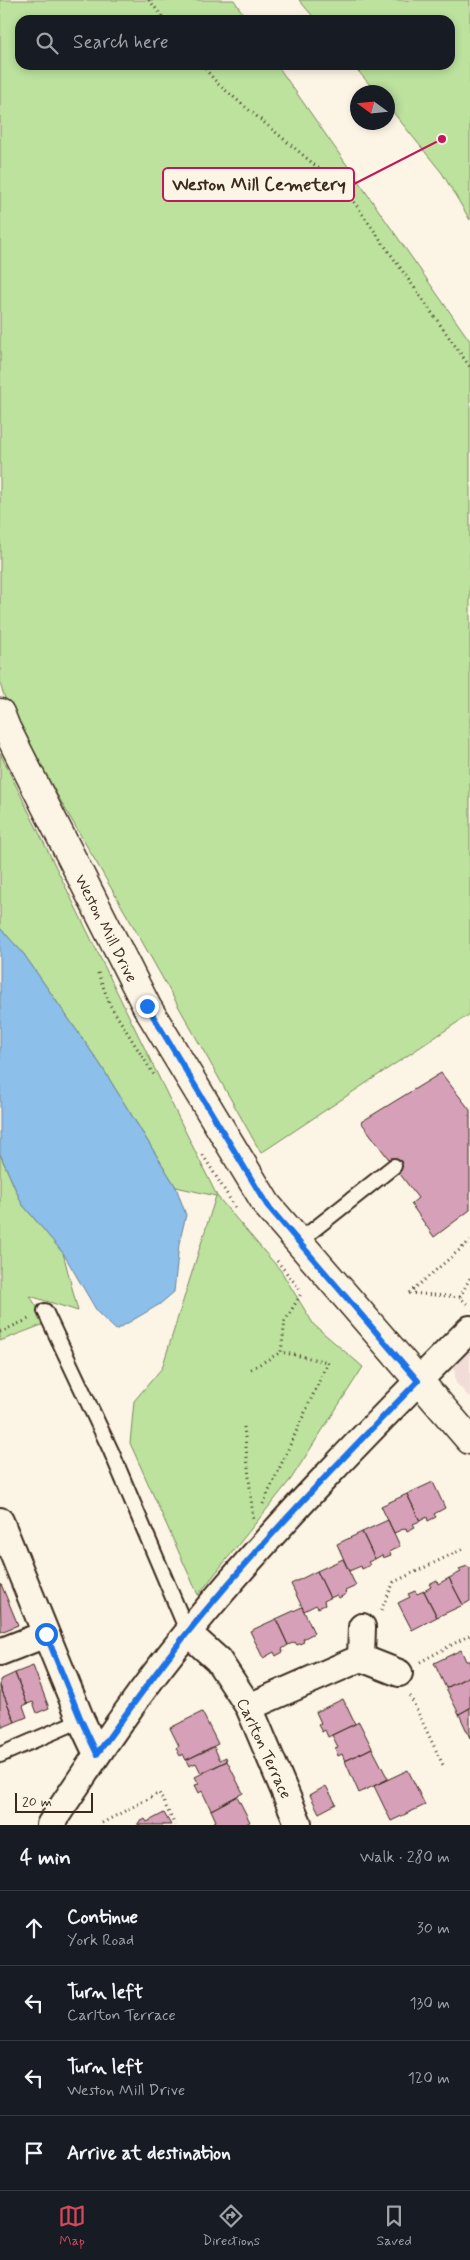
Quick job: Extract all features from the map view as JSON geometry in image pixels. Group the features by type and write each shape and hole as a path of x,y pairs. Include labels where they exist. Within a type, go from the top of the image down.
{"main road":[{"name":"Weston Mill Drive","path":"0,713 147,1006 267,1205 470,1440"}],"street":[{"path":"50,1825 97,1754 188,1632 346,1455 470,1329"},
{"path":"0,1522 81,1720 97,1754"},
{"path":"361,1658 362,1627"},
{"name":"Carlton Terrace","path":"188,1632 218,1660 249,1707 298,1823"},
{"path":"0,1652 46,1634"},
{"path":"249,1707 361,1658 399,1673"}],"lane":[{"path":"298,1242 394,1166"},
{"path":"45,1311 110,1451 188,1632"},
{"path":"0,1754 81,1720"}],"path":[{"path":"149,0 161,15"},
{"path":"206,70 218,84 347,192 470,367"},
{"path":"470,1241 409,1293 460,1297 470,1307"},
{"path":"460,1297 470,1278"},
{"path":"281,1352 285,1321 302,1292"},
{"path":"0,1332 45,1311"},
{"path":"251,1369 281,1352 328,1362 261,1509"},
{"path":"244,1427 253,1526 257,1517"},
{"path":"362,1627 378,1616 394,1582 462,1549"},
{"path":"444,1767 399,1673 470,1635"},
{"path":"102,1822 159,1793 175,1825"}],"shaded area":[{"path":"470,1347 470,1398 456,1383 453,1361"}],"green space":[{"path":"0,0 234,0 244,15 15,15 15,70 280,70 470,341 470,1014 261,1153 11,715 0,684"},
{"path":"299,0 470,0 470,220 442,173 395,115 395,85 370,85 357,70 455,70 455,15 312,15"},
{"path":"0,753 217,1196 281,1271 314,1325 363,1367 291,1479 198,1595 130,1443 134,1401 162,1368 216,1196 176,1187 100,1064 23,953 0,928"},
{"path":"0,1154 22,1204 63,1253 78,1311 30,1296 47,1323 0,1341"}],"water":[{"path":"0,928 23,953 100,1064 176,1187 186,1215 179,1244 174,1292 160,1304 116,1330 98,1313 63,1253 22,1204 0,1154"}],"building":[{"path":"441,1073 470,1110 470,1210 434,1237 411,1204 418,1198 361,1122"},
{"path":"433,1482 445,1508 434,1514 436,1517 428,1521 427,1517 420,1521 407,1494"},
{"path":"407,1494 420,1521 413,1524 415,1527 407,1531 406,1528 394,1533 381,1506"},
{"path":"388,1520 400,1546 389,1552 391,1555 383,1558 382,1555 375,1559 362,1532"},
{"path":"362,1532 375,1559 368,1562 370,1565 362,1569 361,1566 349,1571 337,1544"},
{"path":"343,1559 356,1586 345,1591 346,1594 339,1598 337,1595 330,1598 317,1571"},
{"path":"467,1566 470,1568 470,1601 463,1605 449,1578 461,1572 459,1569"},
{"path":"317,1571 330,1598 324,1601 325,1605 318,1608 316,1605 304,1611 291,1584"},
{"path":"449,1578 463,1605 437,1617 424,1591 431,1587 429,1584 437,1580 438,1584"},
{"path":"0,1585 18,1625 1,1632"},
{"path":"415,1591 417,1594 424,1591 437,1617 412,1630 398,1603 410,1597 408,1594"},
{"path":"302,1607 314,1633 303,1639 304,1642 297,1645 295,1642 288,1645 276,1619"},
{"path":"276,1619 288,1645 282,1649 283,1652 276,1656 274,1652 263,1658 250,1631"},
{"path":"461,1650 466,1661 470,1661 470,1676 446,1688 434,1663"},
{"path":"33,1666 49,1708 37,1713 33,1702 27,1704 15,1673"},
{"path":"15,1673 27,1704 23,1706 27,1717 15,1722 0,1686 0,1680"},
{"path":"470,1676 470,1708 459,1714 446,1688"},
{"path":"0,1686 15,1722 3,1727 0,1719"},
{"path":"343,1699 355,1724 328,1737 325,1730 322,1732 318,1725 321,1723 316,1712"},
{"path":"470,1708 470,1738 459,1714"},
{"path":"202,1712 218,1744 186,1760 183,1754 180,1756 176,1748 179,1746 170,1728"},
{"path":"359,1722 372,1748 345,1761 342,1754 338,1756 335,1748 338,1747 332,1735"},
{"path":"214,1747 220,1760 226,1757 227,1761 201,1773 196,1763 189,1766 186,1760"},
{"path":"372,1748 388,1779 359,1793 345,1761"},
{"path":"227,1761 243,1793 211,1810 202,1791 199,1793 195,1785 199,1784 195,1777"},
{"path":"408,1770 425,1805 391,1821 374,1786"},
{"path":"326,1786 336,1804 319,1813 310,1795"},
{"path":"237,1796 250,1822 244,1825 215,1825 213,1823 216,1821 211,1810"},
{"path":"164,1813 171,1825 138,1825 138,1823 145,1819 147,1822"}],"place":[{"name":"Weston Mill Cemetery","path":"442,139"}],"route":[{"path":"46,1634 97,1754 188,1632 346,1455 418,1381 267,1205 147,1006"}]}
